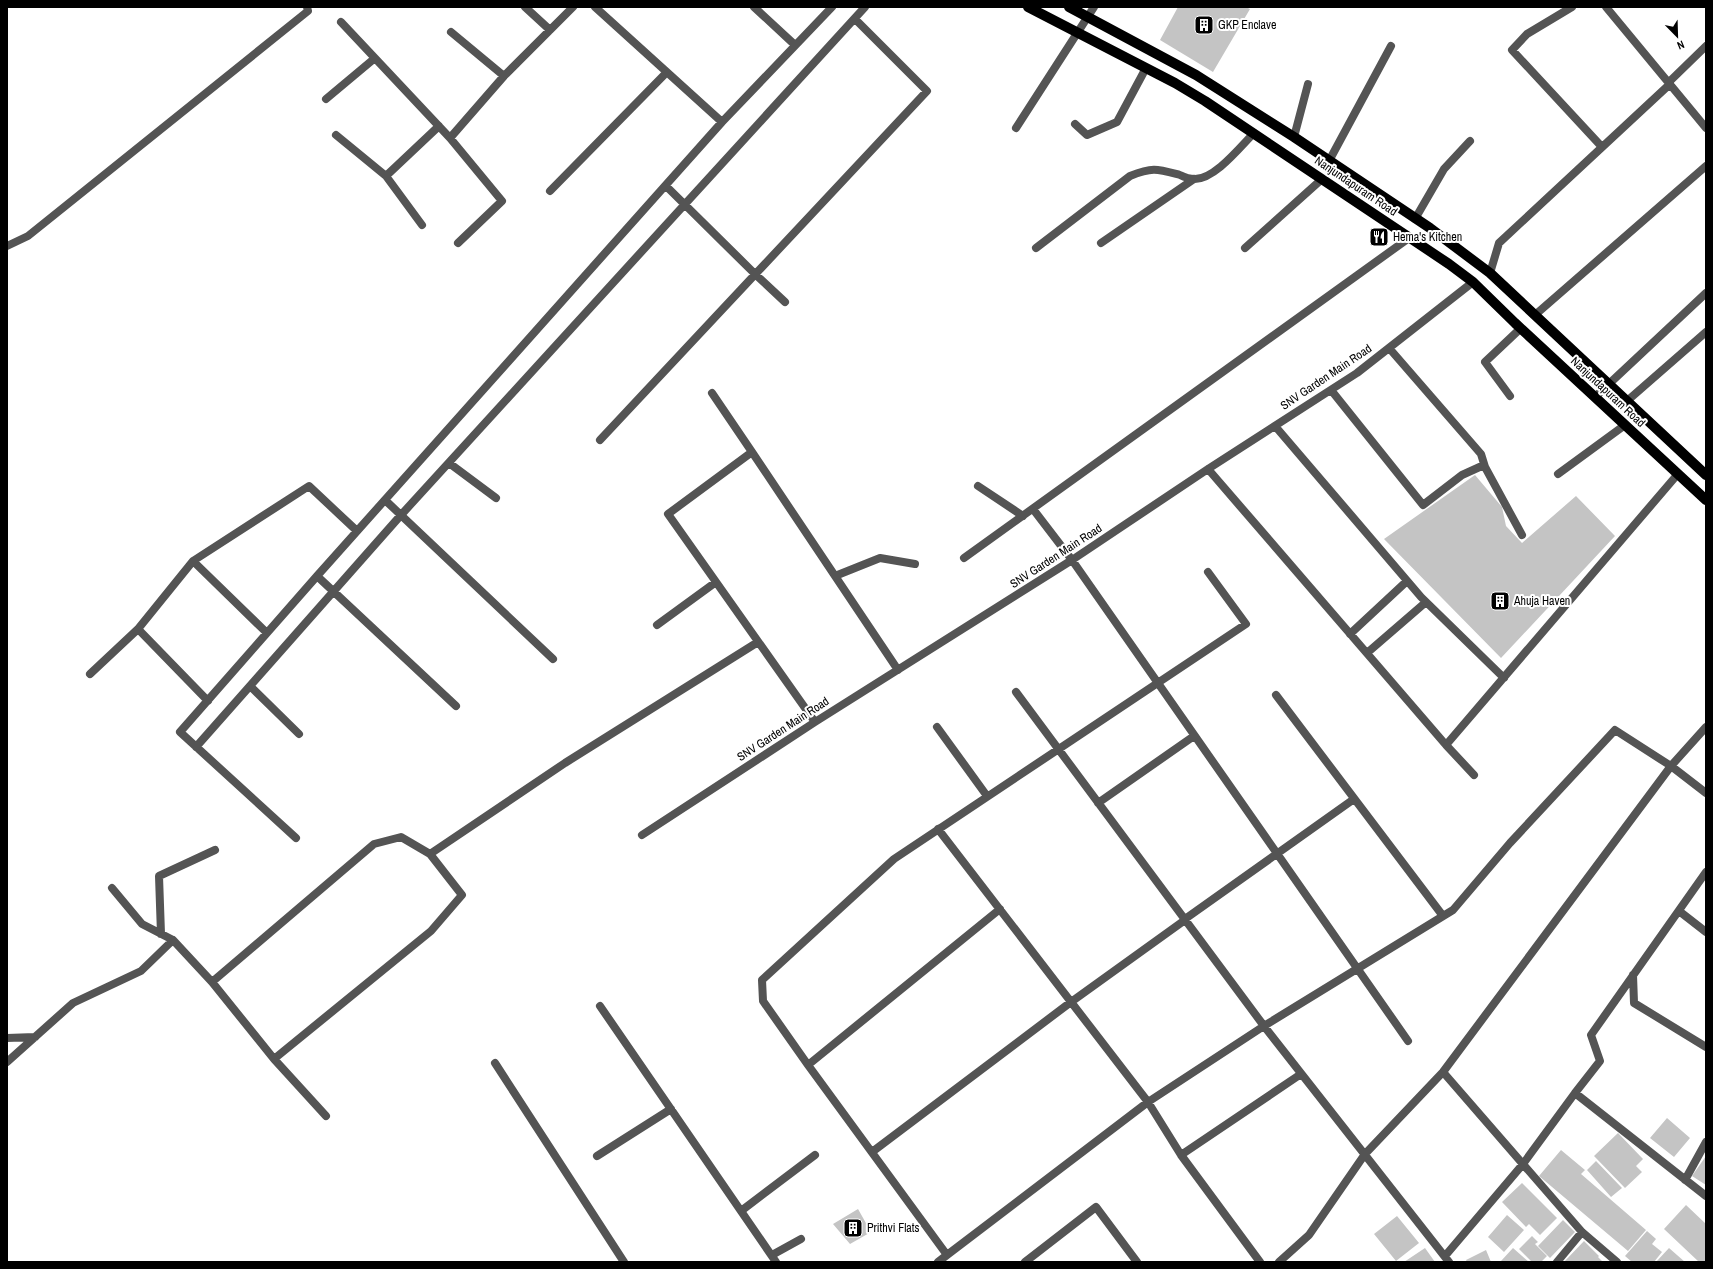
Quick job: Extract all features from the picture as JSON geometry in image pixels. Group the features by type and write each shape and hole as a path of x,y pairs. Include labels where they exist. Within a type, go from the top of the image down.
{"main road":[{"name":"Nanjundapuram Road","path":"1028,7 1077,34 1187,90 1254,133 1473,282 1706,500"},
{"name":"Nanjundapuram Road","path":"1069,7 1196,75 1294,137 1461,250 1490,273 1706,475"}],"street":[{"path":"7,246 28,236 308,11 307,7"},
{"path":"525,7 550,30"},
{"path":"450,138 504,76 573,7"},
{"path":"595,7 722,122"},
{"path":"754,7 795,45"},
{"path":"296,838 180,732 317,576 722,122 832,7"},
{"path":"196,747 401,515 866,7"},
{"path":"1016,128 1094,7"},
{"path":"1572,7 1527,34 1512,50 1602,146"},
{"path":"1606,7 1706,128"},
{"path":"600,440 927,91 855,20"},
{"path":"342,22 450,138 502,201 458,242"},
{"path":"451,32 504,76"},
{"path":"1329,161 1391,46"},
{"path":"1490,273 1499,243 1669,83 1706,46"},
{"path":"326,99 375,58"},
{"path":"1075,124 1087,135 1117,122 1146,68"},
{"path":"550,191 667,72"},
{"path":"1294,137 1308,84"},
{"path":"386,176 439,126"},
{"path":"1101,243 1194,179 1214,172 1254,133"},
{"path":"336,135 386,176 422,225"},
{"path":"1415,219 1444,169 1470,142"},
{"path":"1534,314 1706,166"},
{"path":"1036,248 1130,176 1155,168 1194,179"},
{"path":"1245,248 1322,179"},
{"path":"666,186 785,302"},
{"path":"964,558 1409,238"},
{"name":"SNV Garden Main Road","path":"642,835 815,722 1072,560 1208,469 1357,373 1473,282"},
{"path":"1595,397 1706,293"},
{"path":"1510,396 1485,362 1521,328"},
{"path":"1627,401 1706,332"},
{"path":"1389,348 1481,454 1484,465 1522,535"},
{"path":"1331,390 1423,505 1462,476 1484,465"},
{"path":"712,393 898,670"},
{"path":"1558,474 1625,424"},
{"path":"1275,426 1426,602 1504,678"},
{"path":"752,452 668,514 815,722"},
{"path":"449,463 496,498"},
{"path":"1208,469 1446,745 1474,775"},
{"path":"1446,745 1677,474"},
{"path":"90,674 138,629 193,560 309,486 357,531"},
{"path":"978,486 1023,516"},
{"path":"385,500 553,659"},
{"path":"1033,508 1072,560 1408,1041"},
{"path":"835,576 880,558 916,564"},
{"path":"193,560 267,633"},
{"path":"947,1255 763,1001 762,980 894,859 1246,624 1208,572"},
{"path":"317,576 456,706"},
{"path":"1350,634 1407,581"},
{"path":"657,625 716,582"},
{"path":"1367,653 1426,602"},
{"path":"138,629 208,701"},
{"path":"430,854 565,762 758,642"},
{"path":"250,686 299,734"},
{"path":"1016,692 1264,1026 1447,1259 1523,1164 1600,1061 1591,1036 1706,872"},
{"path":"1276,695 1443,916"},
{"path":"936,727 987,796"},
{"path":"1279,1262 1309,1235 1365,1154 1443,1072 1671,766 1706,727"},
{"path":"938,1262 1148,1102 1264,1026 1453,910 1510,843 1615,730 1671,766 1706,793"},
{"path":"1098,802 1194,736"},
{"path":"872,1152 1071,1002 1185,919 1278,855 1354,800"},
{"path":"938,829 1148,1102 1181,1156 1260,1262"},
{"path":"212,982 374,844 401,837 430,854 462,895 430,931 274,1059"},
{"path":"161,934 159,876 215,850"},
{"path":"112,888 142,924 173,940 212,982 274,1059 326,1116"},
{"path":"808,1065 1000,909"},
{"path":"1679,911 1706,932"},
{"path":"7,1062 73,1003 141,971 173,940"},
{"path":"1633,975 1634,1003 1706,1047"},
{"path":"600,1006 774,1259 801,1239"},
{"path":"7,1038 35,1037"},
{"path":"495,1063 624,1262"},
{"path":"1443,1072 1582,1232 1617,1262"},
{"path":"1181,1156 1301,1074"},
{"path":"1575,1093 1706,1196"},
{"path":"597,1156 671,1109"},
{"path":"1685,1180 1706,1142"},
{"path":"741,1211 815,1155"},
{"path":"1027,1262 1096,1207 1137,1262"},
{"path":"1557,1262 1582,1232"}],"building":[{"name":"GKP Enclave","path":"1178,7 1246,7 1250,9 1213,72 1160,40"},
{"name":"Ahuja Haven","path":"1475,475 1502,507 1506,526 1522,543 1576,496 1615,536 1501,658 1384,539"},
{"path":"1667,1118 1690,1138 1674,1157 1650,1138"},
{"path":"1618,1133 1643,1159 1636,1166 1642,1172 1625,1188 1594,1156"},
{"path":"1561,1150 1585,1170 1581,1174 1646,1230 1628,1251 1539,1176"},
{"path":"1706,1156 1706,1185 1692,1176"},
{"path":"1596,1161 1622,1188 1611,1197 1587,1170"},
{"path":"1522,1183 1557,1218 1540,1235 1529,1224 1526,1227 1502,1202"},
{"path":"1686,1205 1706,1224 1706,1262 1699,1262 1664,1229"},
{"name":"Prithvi Flats","path":"858,1209 871,1232 850,1244 833,1224"},
{"path":"1507,1215 1524,1230 1504,1252 1488,1237"},
{"path":"1397,1216 1419,1243 1396,1261 1374,1234"},
{"path":"1563,1220 1575,1232 1550,1258 1538,1246"},
{"path":"1647,1231 1656,1239 1652,1244 1662,1252 1654,1262 1632,1262 1625,1256"},
{"path":"1532,1236 1538,1242 1535,1244 1547,1256 1541,1262 1532,1262 1519,1249"},
{"path":"1584,1241 1603,1262 1564,1262"},
{"path":"1425,1248 1435,1262 1404,1262"},
{"path":"1513,1248 1529,1262 1501,1261"},
{"path":"1669,1248 1685,1262 1656,1262"},
{"path":"1486,1250 1491,1262 1467,1262 1466,1260"}],"place":[{"name":"GKP Enclave","path":"1204,25"},
{"name":"Hema's Kitchen","path":"1379,237"},
{"name":"Ahuja Haven","path":"1500,601"},
{"name":"Prithvi Flats","path":"853,1228"}]}
